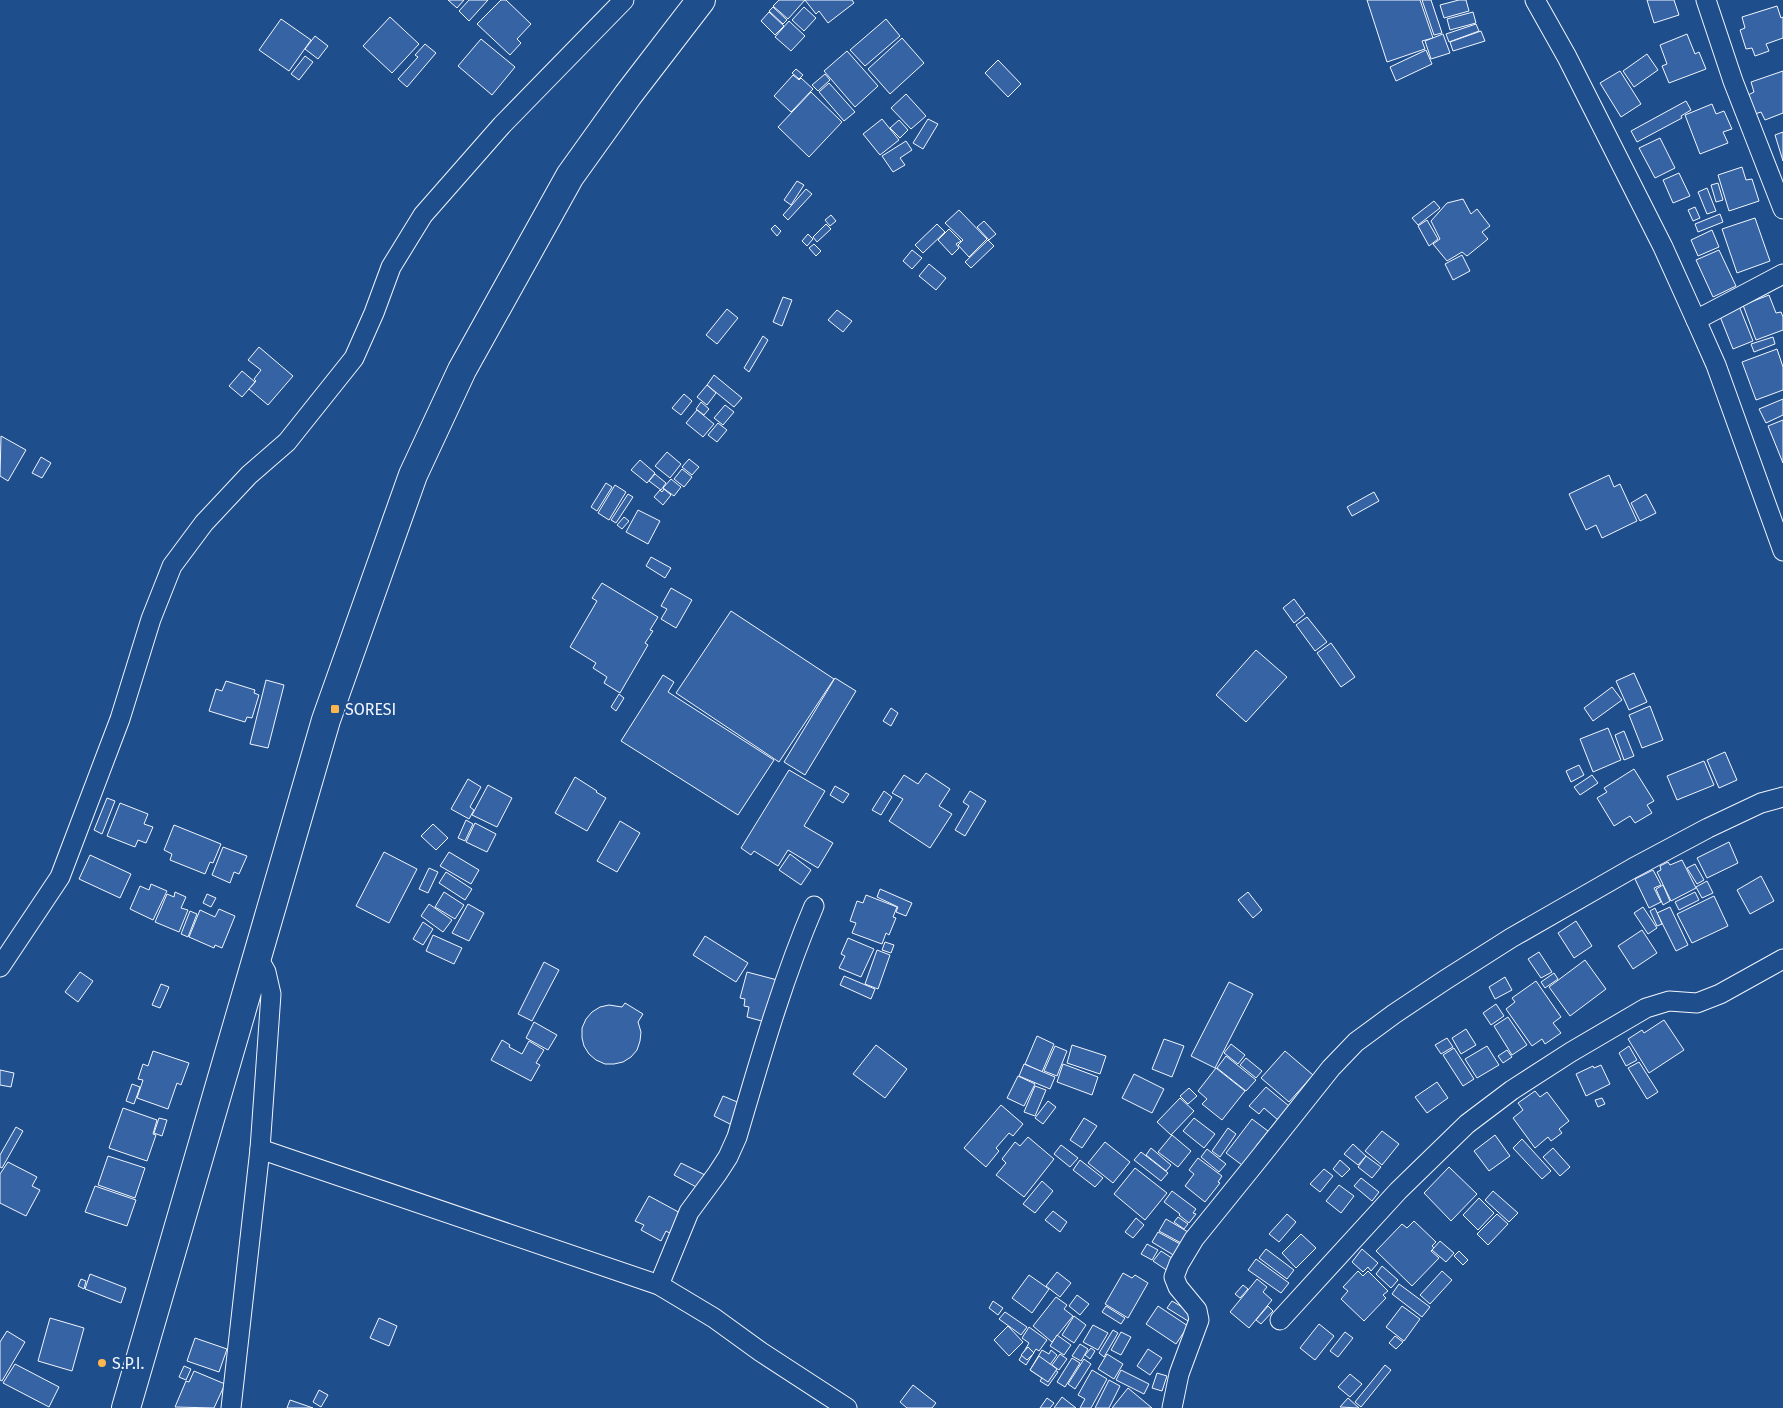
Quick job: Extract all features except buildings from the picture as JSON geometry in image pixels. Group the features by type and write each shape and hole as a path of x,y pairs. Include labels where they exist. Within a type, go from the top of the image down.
{"highway":[{"path":"126,1408 326,720 413,475 462,370 570,176 628,95 701,0"}],"street":[{"path":"0,967 60,877 120,719 151,619 172,566 204,523 249,475 287,442 354,358 374,314 391,267 423,215 502,125 624,0"},
{"path":"1535,0 1567,58 1663,247 1696,320 1716,366 1783,550"},
{"path":"1706,0 1736,90 1783,209"},
{"path":"1696,320 1783,274"},
{"path":"1172,1408 1179,1374 1198,1320 1197,1310 1176,1282 1174,1276 1179,1264 1194,1239 1331,1068 1356,1042 1444,980 1633,868 1708,828 1783,796"},
{"path":"659,1286 689,1212 728,1157 783,987 814,906"},
{"path":"231,1408 260,1149 271,994 266,972 257,956"},
{"path":"1280,1320 1398,1191 1467,1124 1512,1090 1571,1052 1646,1008 1669,1002 1697,1003 1720,994 1783,959"},
{"path":"260,1149 659,1286 714,1318 761,1352 847,1408"}],"place":[{"name":"SORESI","path":"335,709"},
{"name":"S.P.I.","path":"102,1363"}]}
